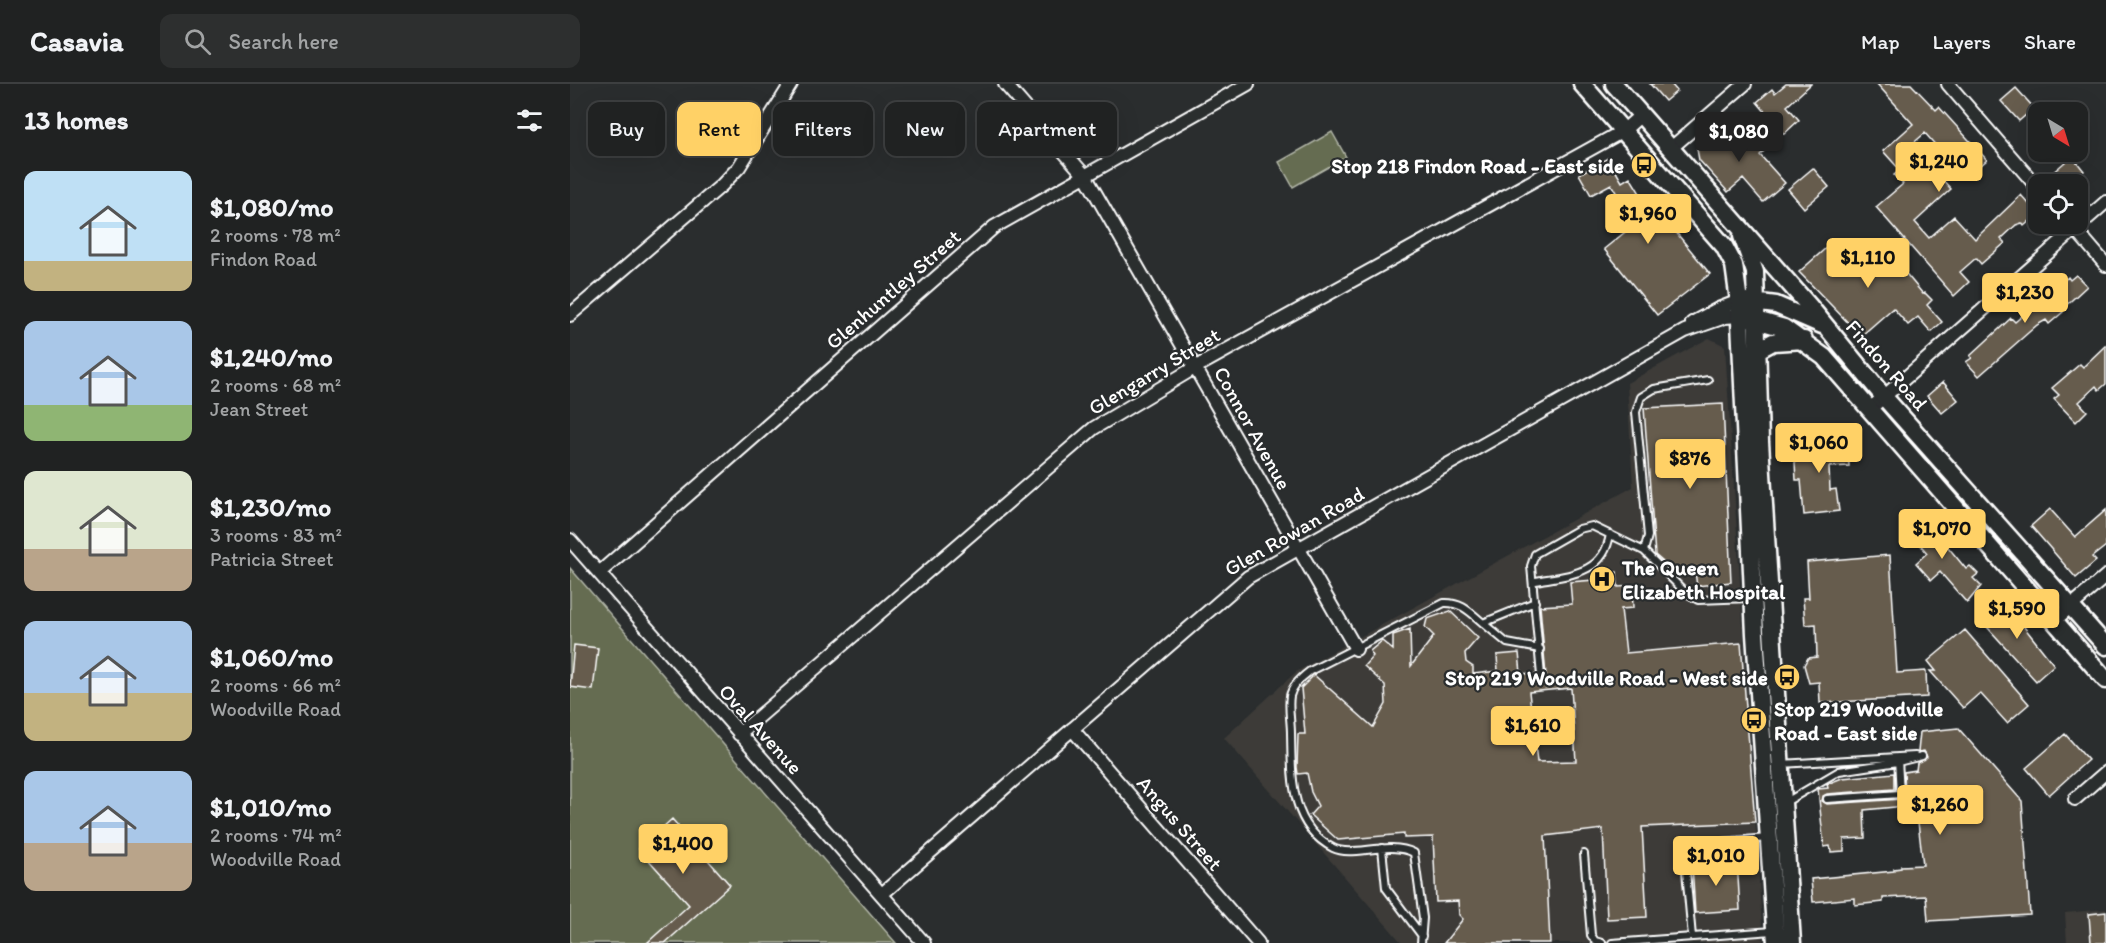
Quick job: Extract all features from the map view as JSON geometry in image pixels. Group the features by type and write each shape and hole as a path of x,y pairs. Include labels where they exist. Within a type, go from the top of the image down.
{"main road":[{"path":"1582,84 1724,246 1734,265 1747,309 1756,351 1780,764 1783,938"},
{"name":"Findon Road","path":"1614,84 1810,307 1884,397 2106,646"},
{"path":"1737,224 1755,272 1747,309 1753,598 1769,838 1783,938"},
{"path":"1747,309 1776,305 1823,325"},
{"name":"Findon Road","path":"1747,309 1804,340 1824,357 2106,680"},
{"path":"1756,351 1773,342 1804,340"}],"street":[{"path":"570,315 722,185 739,167 791,84"},
{"name":"Connor Avenue","path":"1005,84 1086,177 1356,649"},
{"name":"Glenhuntley Street","path":"598,573 994,227 1248,84"},
{"path":"1670,149 1745,84"},
{"path":"1948,84 2028,176"},
{"name":"Glengarry Street","path":"739,734 1094,428 1196,367 1623,131 1641,115"},
{"path":"2088,215 2106,202"},
{"path":"1870,409 2063,234"},
{"path":"2079,234 2106,265"},
{"name":"Glen Rowan Road","path":"882,894 1235,587 1685,331 1696,320 1747,309"},
{"name":"Oval Avenue","path":"570,540 924,943"},
{"path":"2054,621 2106,576"},
{"name":"Angus Street","path":"1072,729 1258,943"},
{"path":"2075,799 2106,772"}],"lane":[{"path":"1644,550 1647,536 1636,412 1641,397 1654,389 1708,380"},
{"path":"1541,676 1535,581 1531,566 1535,554 1579,529 1592,526 1644,550 1685,592 1698,600 1770,598"},
{"path":"1535,581 1581,573 1608,549 1610,534"},
{"path":"1422,939 1420,883 1414,853 1398,848 1336,849 1326,844 1300,814 1292,778 1290,696 1301,678 1310,671 1444,603 1454,602 1464,607 1506,643 1540,649"},
{"path":"1483,623 1535,602"},
{"path":"1780,764 1898,759"},
{"path":"1827,799 1900,794 1898,759"},
{"path":"1782,804 1839,771 1898,759"},
{"path":"1692,937 1685,860 1688,849 1697,844 1769,838"},
{"path":"1382,848 1386,888 1422,939"},
{"path":"1584,854 1590,934 1595,941 1602,943"},
{"path":"1612,943 1692,937 1783,938"}],"shaded area":[{"name":"The Queen Elizabeth Hospital","path":"1709,338 1725,346 1763,943 1402,943 1224,738 1296,672 1633,487 1627,383"},
{"path":"2106,909 2106,943 2067,943 2065,913"}],"green space":[{"path":"1332,132 1346,157 1293,187 1279,162"},
{"path":"570,568 896,943 570,943"}],"building":[{"path":"1650,84 1671,84 1677,91 1665,101"},
{"path":"1786,84 1811,84 1787,106 1799,120 1784,134 1757,102 1772,89 1775,93"},
{"path":"1877,84 1911,84 1936,110 1939,107 1987,160 1975,170 1967,161 1957,170 1925,133 1910,146 1927,165 1922,169 1936,184 1942,179 1951,189 1915,222 1929,238 1954,216 1975,239 2021,195 2028,203 2028,223 2024,226 2022,223 2016,225 2001,239 2005,243 1981,264 1976,258 1960,272 1969,282 1954,296 1876,207 1903,184 1894,175 1900,170 1883,151 1913,124"},
{"path":"2016,88 2029,102 2028,113 2019,121 2001,101"},
{"path":"1741,124 1764,151 1760,155 1785,183 1763,202 1743,179 1728,192 1699,160 1697,149 1713,134 1720,142"},
{"path":"1608,158 1622,182 1630,177 1652,213 1657,209 1710,274 1657,315 1604,249 1635,224 1611,184 1591,195 1579,174"},
{"path":"2065,162 2077,162 2084,171 2080,174 2051,174"},
{"path":"1813,168 1829,187 1804,208 1788,189"},
{"path":"1835,240 1859,266 1883,246 1923,294 1925,293 1932,300 1927,305 1942,322 1931,332 1918,317 1908,325 1893,308 1861,336 1799,272"},
{"path":"2076,275 2087,286 2049,324 2046,320 2037,325 1979,376 1966,362 2011,318 2015,322 2068,277 2070,280"},
{"path":"2106,345 2106,384 2099,390 2096,386 2079,402 2087,411 2076,422 2054,399 2059,395 2052,388 2080,364 2083,367"},
{"path":"1943,382 1958,400 1942,413 1927,396"},
{"path":"1723,404 1731,582 1697,586 1695,572 1677,574 1655,555 1644,408"},
{"path":"1848,442 1849,466 1829,467 1830,490 1836,489 1839,511 1804,515 1801,480 1796,480 1794,445"},
{"path":"2050,509 2075,537 2106,510 2106,546 2092,557 2096,561 2076,578 2031,526"},
{"path":"1910,514 1919,525 1926,520 1966,569 1970,566 1978,574 1973,578 1981,586 1967,603 1940,572 1931,580 1916,563 1927,553 1901,521"},
{"path":"1890,555 1897,673 1926,671 1927,697 1820,703 1819,682 1809,683 1804,665 1808,658 1817,657 1816,624 1805,625 1803,598 1809,598 1807,562"},
{"path":"1617,572 1618,587 1632,586 1633,608 1621,609 1626,653 1741,643 1755,822 1642,827 1647,917 1607,919 1603,829 1545,836 1550,943 1444,943 1463,919 1459,915 1458,901 1436,902 1433,837 1404,838 1404,834 1338,840 1310,815 1318,806 1311,792 1307,773 1298,774 1297,767 1298,734 1305,734 1301,688 1314,675 1373,727 1386,704 1385,685 1364,666 1373,656 1370,651 1382,641 1393,650 1393,635 1410,629 1411,666 1434,636 1425,627 1427,619 1450,611 1478,638 1465,653 1466,662 1473,667 1473,674 1498,671 1497,655 1519,653 1521,673 1536,675 1537,679 1542,681 1546,676 1540,606 1572,604 1570,582 1594,580 1593,574","holes":["1571,688 1576,761 1537,762 1529,692"]},
{"path":"2002,599 2054,665 2036,681 1979,618"},
{"path":"1965,630 2029,704 2007,723 1980,693 1963,708 1930,671 1936,671 1928,661"},
{"path":"574,645 598,648 593,690 570,687"},
{"path":"1958,728 2022,801 2030,915 1928,921 1926,896 1883,898 1883,902 1855,905 1855,898 1813,902 1811,879 1894,871 1901,866 1923,865 1916,805 1864,810 1865,838 1844,839 1844,851 1831,852 1830,846 1824,847 1818,789 1828,788 1827,784 1842,778 1894,773 1894,789 1827,794 1823,796 1822,801 1827,804 1902,799 1905,794 1904,772 1916,770 1917,763 1927,757 1924,751 1918,752 1920,732"},
{"path":"2065,734 2088,760 2049,795 2026,768"},
{"path":"672,819 730,885 665,943 647,943 689,905 639,849"},
{"path":"1737,861 1740,910 1695,913 1692,864"},
{"path":"2106,912 2106,943 2091,943 2089,914"}],"place":[{"name":"Stop 218 Findon Road - East side","path":"1644,165"},
{"name":"The Queen Elizabeth Hospital","path":"1602,579"},
{"name":"Stop 219 Woodville Road - West side","path":"1787,677"},
{"name":"Stop 219 Woodville Road - East side","path":"1754,720"}]}
